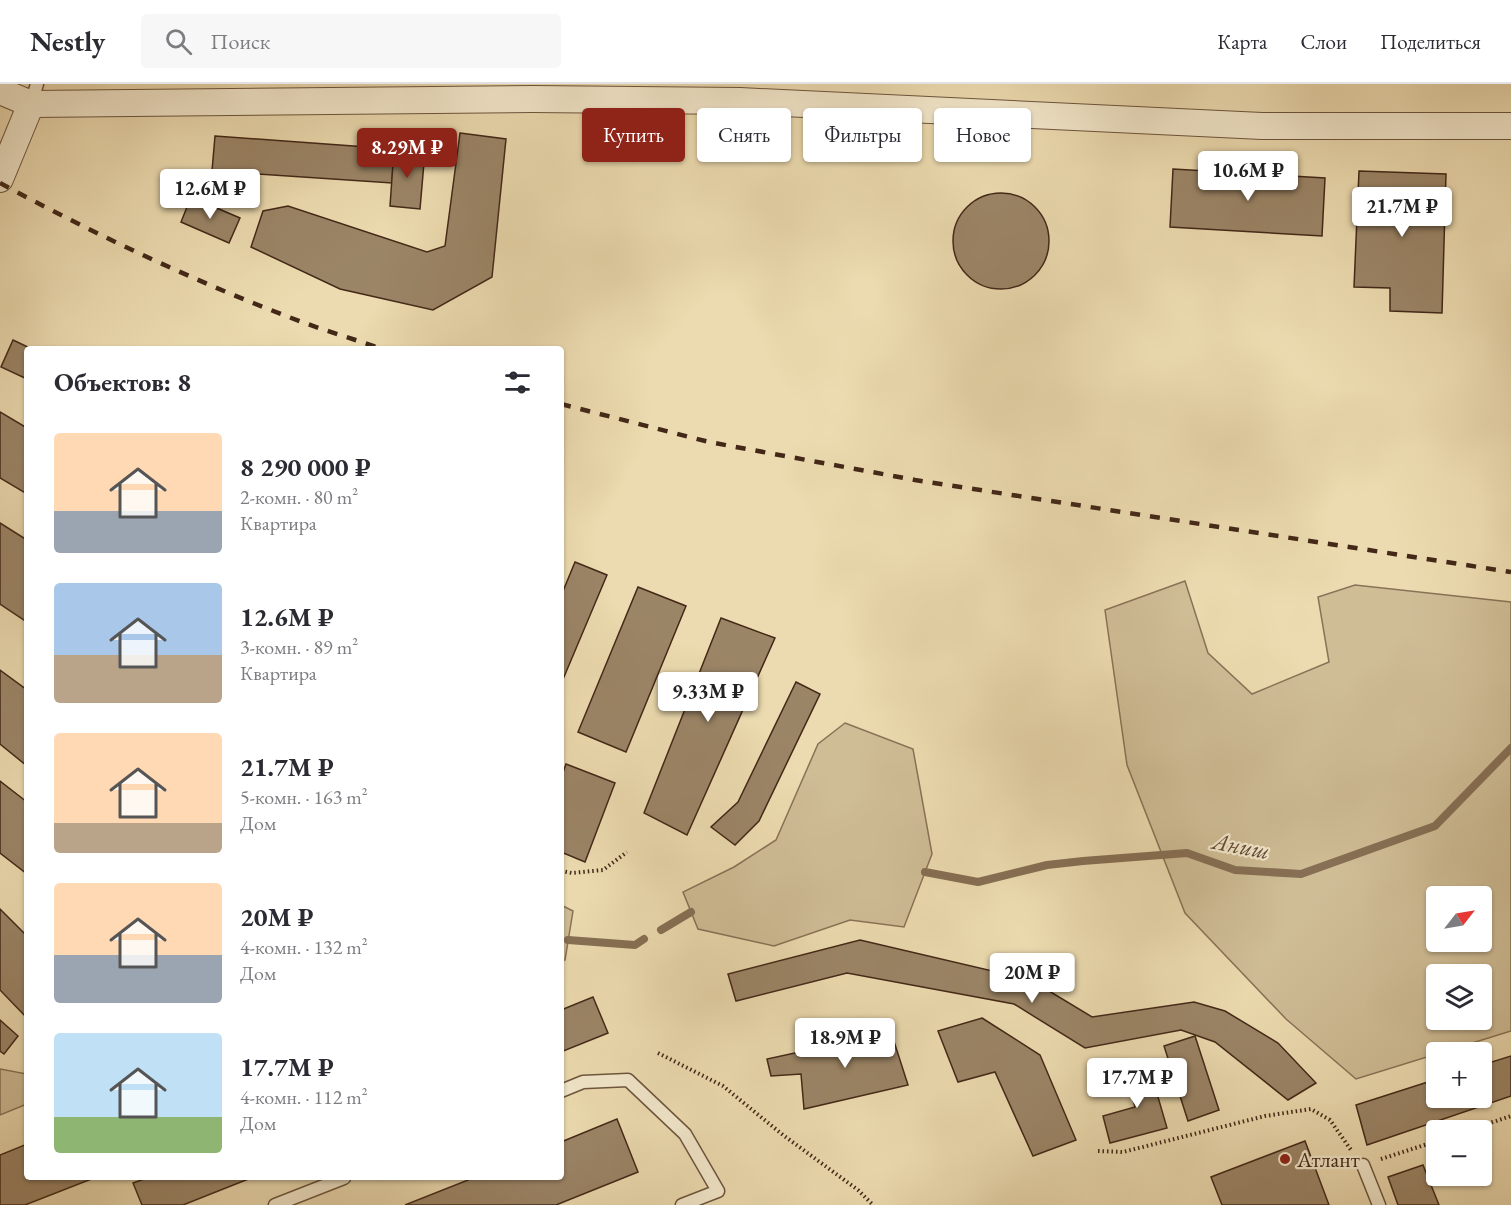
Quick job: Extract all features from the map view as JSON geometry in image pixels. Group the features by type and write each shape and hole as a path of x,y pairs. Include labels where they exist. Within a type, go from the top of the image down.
{"street":[{"path":"0,91 34,94 740,101 1262,126 1511,126"},
{"path":"0,179 34,94"}],"lane":[{"path":"564,1090 583,1082 628,1080 685,1134 718,1191 682,1205"},
{"path":"1363,1165 1379,1205"},
{"path":"274,1205 339,1180"}],"path":[{"path":"564,872 603,870 627,852"},
{"path":"658,1053 723,1086 783,1135 858,1190 873,1205"},
{"path":"1098,1152 1123,1152 1265,1116 1311,1109 1330,1120 1363,1165 1426,1145"},
{"path":"1492,1122 1511,1116"}],"shaded area":[{"path":"1185,581 1208,653 1252,694 1329,662 1318,597 1355,585 1511,602 1511,1031 1475,1042 1426,1042 1426,1057 1356,1079 1286,1019 1185,913 1127,765 1105,610"},
{"path":"845,723 913,749 932,854 904,927 850,920 774,946 698,929 683,892 734,867 776,840 818,744"},
{"path":"564,906 573,911 564,960"},
{"path":"0,1069 24,1073 24,1105 0,1115"}],"building":[{"path":"460,133 506,139 492,277 433,310 340,289 251,247 263,211 288,206 427,252 445,246"},
{"path":"215,136 394,149 392,183 212,171"},
{"path":"394,149 425,151 420,209 390,206"},
{"path":"1173,169 1325,178 1322,236 1170,227"},
{"path":"1359,171 1446,174 1442,313 1390,311 1390,288 1354,287"},
{"path":"992,193 1010,193 1028,201 1041,214 1049,232 1046,260 1028,281 1010,289 992,289 974,281 961,268 953,250 953,232 961,214 974,201"},
{"path":"191,197 240,218 229,243 181,222"},
{"path":"13,340 26,346 24,378 1,367"},
{"path":"0,412 24,426 24,492 0,478"},
{"path":"0,523 24,538 24,620 0,604"},
{"path":"575,562 607,575 564,677 564,589"},
{"path":"638,587 686,606 626,752 578,732"},
{"path":"721,618 775,638 687,835 644,813"},
{"path":"0,670 24,688 24,764 0,744"},
{"path":"796,682 820,694 759,821 735,845 711,827 738,802"},
{"path":"566,764 615,783 585,862 564,853 564,770"},
{"path":"0,781 24,800 24,872 0,853"},
{"path":"0,909 24,933 24,1015 0,990"},
{"path":"860,940 1031,980 1092,1017 1194,1002 1225,1011 1278,1043 1316,1083 1288,1100 1215,1042 1181,1030 1085,1048 1014,1004 847,973 736,1001 728,974"},
{"path":"593,997 608,1033 564,1051 564,1009"},
{"path":"982,1018 1040,1055 1076,1140 1033,1156 995,1072 958,1082 938,1031"},
{"path":"0,1020 18,1036 4,1054 0,1051"},
{"path":"889,1026 908,1085 804,1109 801,1074 771,1076 767,1059 827,1046"},
{"path":"1195,1036 1219,1110 1188,1121 1164,1046"},
{"path":"1511,1056 1511,1096 1492,1102 1492,1062"},
{"path":"1149,1066 1167,1128 1110,1143 1103,1116 1135,1107 1125,1072"},
{"path":"1426,1083 1426,1108 1476,1108 1440,1120 1426,1120 1426,1125 1367,1145 1356,1105"},
{"path":"617,1119 638,1172 556,1205 405,1205 468,1180 564,1180 564,1141"},
{"name":"Атлант","path":"1305,1141 1329,1205 1222,1205 1211,1177"},
{"path":"24,1145 24,1180 89,1180 25,1205 0,1205 0,1155"},
{"path":"1423,1165 1426,1172 1426,1186 1431,1186 1439,1205 1398,1205 1388,1177"},
{"path":"141,1180 246,1180 183,1205 142,1205 133,1183"}],"waterway":[{"name":"Аниш","path":"925,872 978,882 1047,865 1187,853 1235,870 1301,874 1435,826 1511,748"},
{"name":"Аниш","path":"661,930 691,912"},
{"name":"Аниш","path":"568,940 635,945 644,939"}],"railway":[{"path":"0,183 74,222 187,275 302,322 373,346"},
{"path":"564,405 709,442 915,480 1511,572"}],"place":[{"name":"Атлант","path":"1285,1159"}]}
